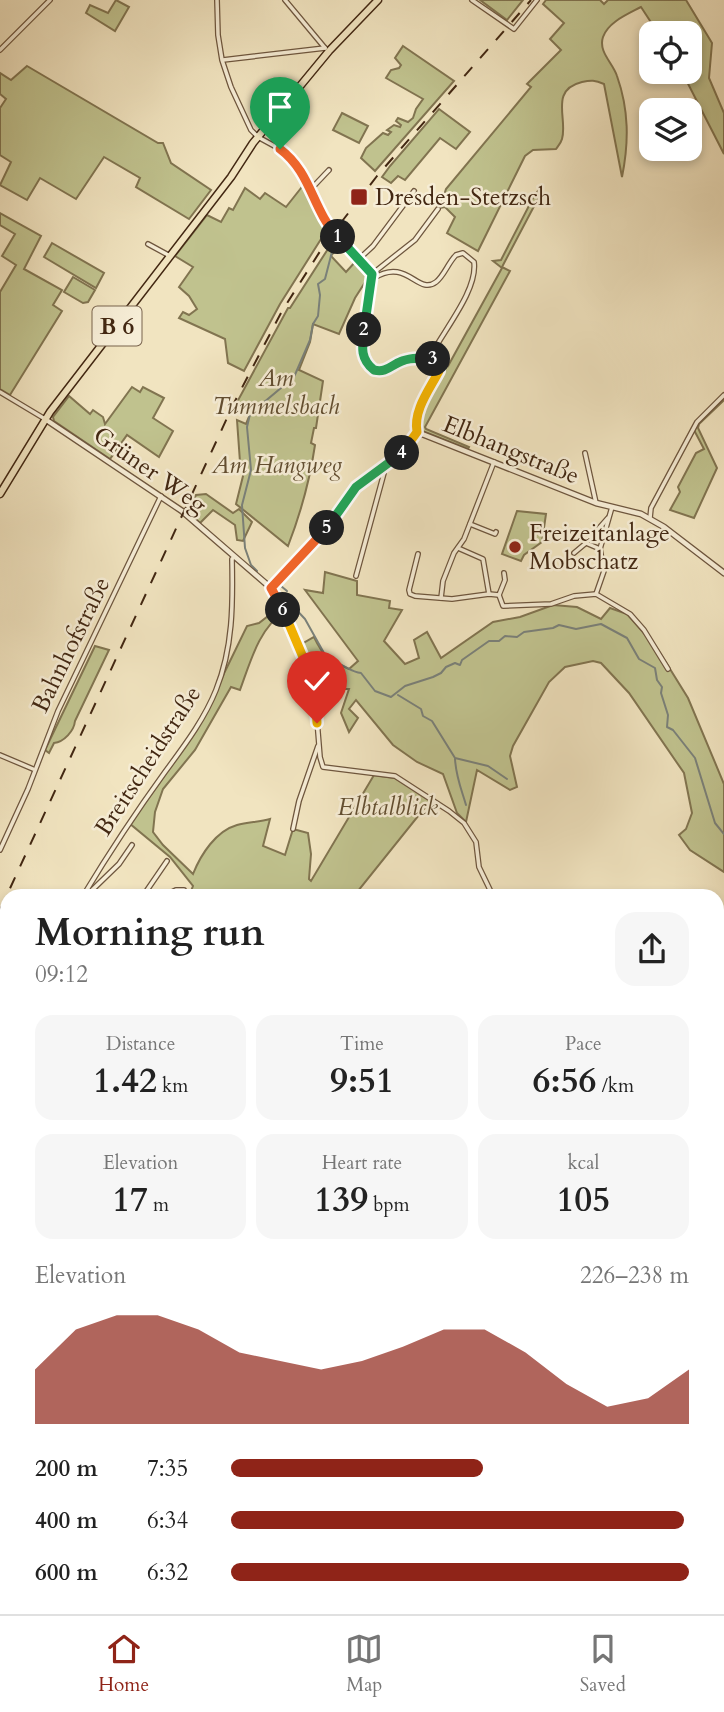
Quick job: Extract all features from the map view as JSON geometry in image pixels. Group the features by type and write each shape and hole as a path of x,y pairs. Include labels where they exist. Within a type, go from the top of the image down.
{"main road":[{"name":"B 6","path":"0,494 45,419 231,177 258,136 327,49 378,0"}],"street":[{"path":"0,50 50,0"},
{"path":"216,0 222,60 251,130 289,156 303,172 330,227 373,276"},
{"path":"285,0 327,49"},
{"path":"472,0 514,29 537,0"},
{"path":"222,60 327,49"},
{"path":"311,189 329,170"},
{"path":"359,258 373,246 414,191"},
{"path":"417,432 418,413 439,371 437,362 429,359 404,360 382,372 367,364 363,345 373,276 415,240 438,209"},
{"path":"148,244 170,256"},
{"path":"373,276 393,271 407,274 418,283 431,285 438,281 456,255 463,253 474,262 475,269 463,300 429,359"},
{"name":"Grüner Weg","path":"0,392 182,510 271,588"},
{"path":"650,518 651,509 697,422 724,395"},
{"name":"Elbhangstraße","path":"271,588 330,525 356,487 402,452 417,432 596,503 650,518 724,573"},
{"name":"Elbhangstraße","path":"585,453 596,503"},
{"path":"441,598 443,581 470,524 494,462"},
{"path":"356,576 384,473 383,467"},
{"name":"Bahnhofstraße","path":"0,850 64,699 161,496"},
{"path":"596,594 604,571 600,549 612,507"},
{"path":"641,514 651,509"},
{"path":"574,553 609,517"},
{"path":"470,524 495,534 496,532"},
{"path":"586,543 600,549"},
{"path":"458,548 483,559 489,594"},
{"path":"418,555 410,594 458,599 499,595"},
{"name":"Breitscheidstraße","path":"89,889 115,842 185,745 215,692 230,635 234,557"},
{"path":"504,573 505,580 499,595 503,606 551,604 574,596 596,594 629,614 644,630 668,669"},
{"path":"271,588 314,683 321,763 326,769 395,776 440,804 464,823 476,842 479,867 490,889"},
{"path":"293,829 299,801 319,744"},
{"path":"0,755 34,769"},
{"name":"Breitscheidstraße","path":"92,889 119,864 132,845"},
{"path":"148,889 167,860"}],"green space":[{"path":"116,0 129,7 115,31 86,13 90,5 108,13"},
{"path":"480,0 523,0 507,20"},
{"path":"546,0 600,0 604,4 608,0 686,0 699,21 650,21 641,7 614,23 602,42 604,53 617,76 626,114 627,139 622,177 604,84 591,81 572,86 563,98 563,131 560,143 556,149 533,150 525,156 478,251 447,233 455,217 445,207 440,208 446,189 531,87 527,84 561,50 550,39 564,23 543,4"},
{"path":"702,26 712,43 709,78 724,113 724,154 702,111 702,98 695,98 688,84 702,84"},
{"path":"403,46 454,81 375,171 361,158 366,148 383,133 388,135 391,132 387,130 394,125 400,127 396,121 398,118 408,122 413,118 423,99 386,78 391,70 401,65 395,58"},
{"path":"27,66 158,143 163,143 171,163 211,190 189,219 136,187 140,178 104,157 76,199 40,178 27,200 0,185 11,162 0,155 0,108 6,99 0,94 0,73 11,80"},
{"path":"439,109 470,132 456,149 440,138 405,180 398,176 391,183 382,177 390,166"},
{"path":"342,113 368,126 359,143 333,130"},
{"path":"305,183 328,228 280,304 244,371 228,363 225,339 179,318 183,312 189,315 197,309 179,287 193,267 175,256 207,215 221,222 229,208 233,210 245,188 260,199 265,193 286,207"},
{"path":"541,187 541,193 502,267 510,271 425,427 469,447 468,449 420,430 419,417 441,371 438,360 448,366 502,268 493,261 501,260"},
{"path":"0,213 41,236 24,269 62,290 53,305 62,311 10,395 0,389 0,292 16,265 2,256 15,234 0,225"},
{"path":"335,238 340,244 331,256 346,272 356,261 369,276 355,298 339,334 313,324 310,342 299,370 323,381 311,443 315,445 310,471 288,546 236,504 244,472 240,462 237,420 246,424 251,412 236,404 288,308"},
{"path":"52,243 104,273 96,288 44,257"},
{"path":"73,277 95,290 88,302 83,303 64,292"},
{"path":"132,387 140,392 143,387 164,398 153,418 173,431 159,457 127,435 110,459 54,421 53,417 69,396 90,414 93,410 103,417 105,424"},
{"path":"724,397 698,428 717,468 694,518 670,510 680,492 678,487 696,453 704,449 694,430 698,423"},
{"path":"206,494 233,513 239,509 252,522 243,541 237,540 235,525 213,510 200,523 189,513 196,495"},
{"path":"517,511 546,514 542,542 524,555 521,561 502,554"},
{"path":"325,572 357,581 357,595 390,601 389,608 402,610 384,641 405,664 419,658 414,640 427,632 441,658 493,622 520,617 553,605 577,607 601,619 610,608 627,614 657,648 688,698 724,784 724,872 690,850 679,835 686,829 692,813 684,773 629,693 601,663 593,661 565,667 549,682 513,746 510,756 517,787 510,790 477,770 466,822 457,813 443,774 417,762 393,745 356,700 349,709 358,718 349,732 341,713 349,689 337,689 318,695 316,682 300,645 314,637 324,654 336,663 349,669 358,661 305,590 323,593"},
{"name":"Elbtalblick","path":"281,606 284,612 275,619 262,637 240,690 231,687 195,750 163,789 155,812 153,832 193,874 205,851 222,832 237,825 270,819 263,846 285,855 293,829 308,833 311,881 374,775 395,778 431,800 360,889 192,889 193,886 170,857 129,823 185,745 215,692 247,626 259,623"},
{"path":"95,646 109,650 73,729 65,738 54,743 49,753 45,750"}],"waterway":[{"path":"257,571 251,565 245,548 242,505 251,470 247,427 250,414 294,377 318,316 318,284 325,279 334,244"},
{"path":"281,586 287,591"},
{"path":"289,602 305,619 329,662 361,673 375,691 391,697 405,686 433,677 455,663 460,665 462,660 489,641 499,641 505,636 517,637 524,632 559,625 576,629 601,624 627,638 639,659 655,668 668,715 667,727 673,730 695,758 715,823 724,834"},
{"path":"398,695 421,709 423,716 432,721 455,758 488,766 507,779"},
{"path":"455,759 466,805"}],"railway":[{"path":"10,889 234,403 282,311 326,242 377,176 531,0"}],"place":[{"name":"Dresden-Stetzsch","path":"359,197"},
{"name":"Freizeitanlage Mobschatz","path":"515,547"}],"route":[{"path":"280,149 303,172 330,227 372,274 363,345 364,360 370,368 382,372 398,362 413,358 433,359 439,365 416,417 417,432 402,452 356,487 330,525 271,588 314,683 317,723"}],"park label":[{"name":"Am Tummelsbach","path":"276,392"},
{"name":"Am Hangweg","path":"277,465"}]}
